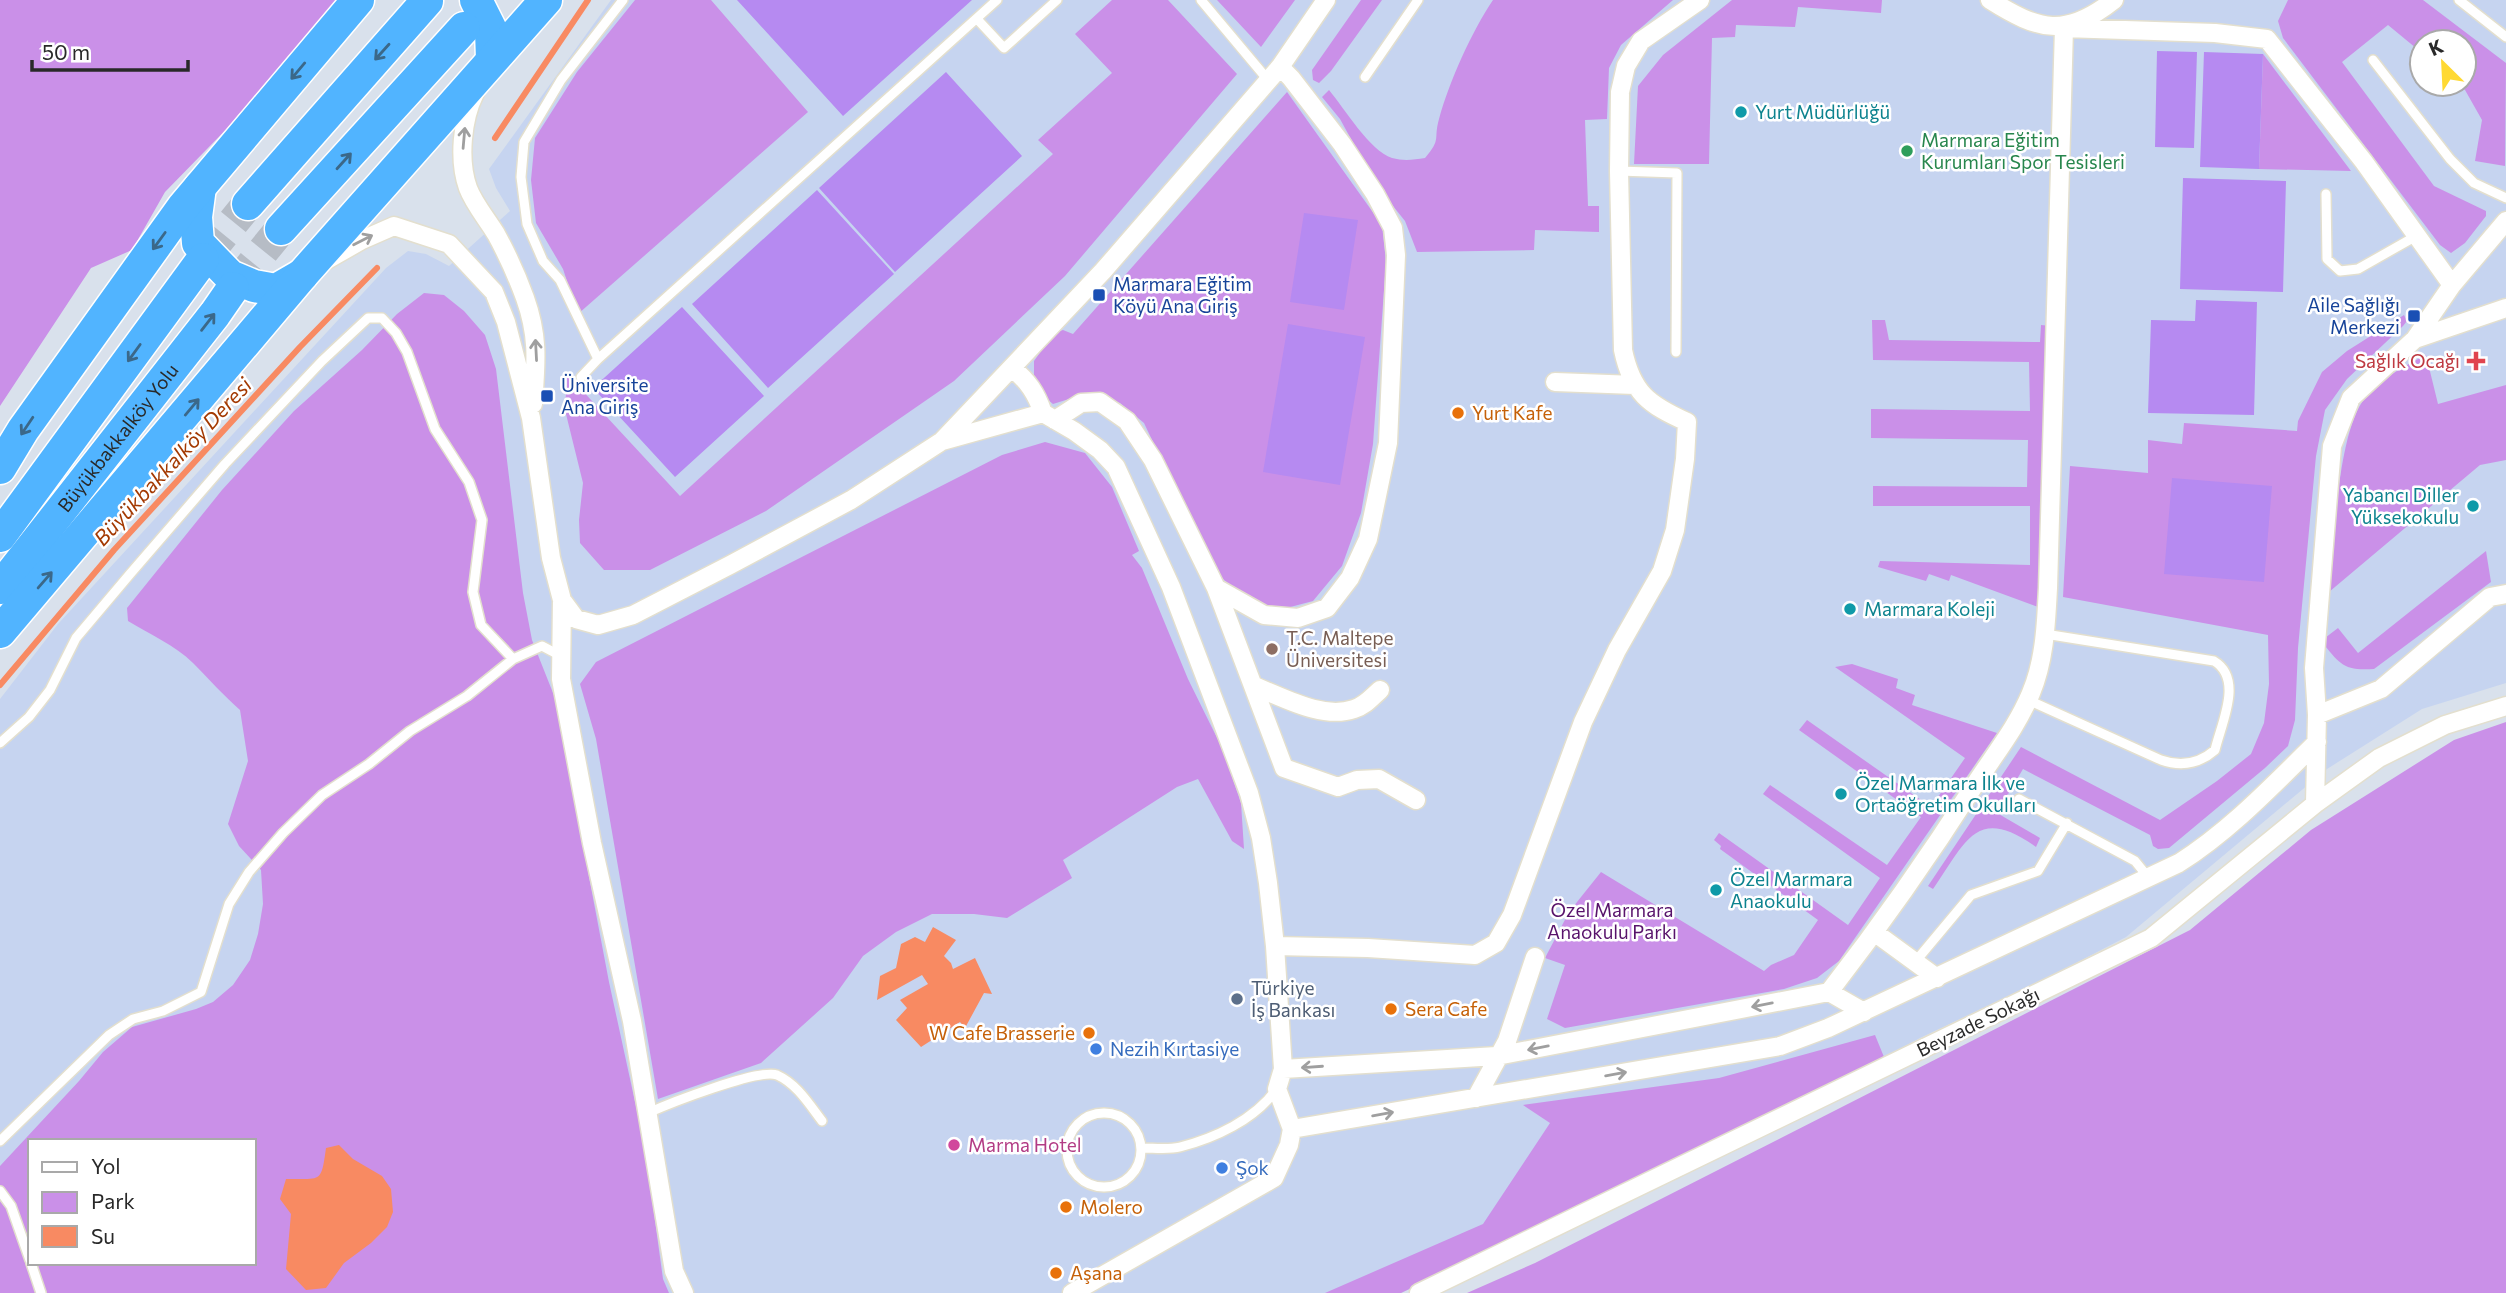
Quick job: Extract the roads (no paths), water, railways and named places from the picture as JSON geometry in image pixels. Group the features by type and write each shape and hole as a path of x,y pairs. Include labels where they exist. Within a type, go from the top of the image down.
{"highway":[{"path":"0,468 23,430 184,207 358,0"},
{"path":"0,632 303,274 546,0"},
{"path":"248,204 427,1"},
{"path":"281,229 470,14 491,30 492,59"},
{"path":"201,187 196,217 198,243 230,275 254,286 275,290 303,274"},
{"name":"Büyükbakkalköy Yolu","path":"0,536 203,259"},
{"name":"Büyükbakkalköy Yolu","path":"0,588 233,288"}],"street":[{"path":"562,600 576,619 598,625 633,615 851,500 942,441 1103,271 1274,74 1326,0"},
{"path":"1275,946 1368,948 1475,955 1496,943 1512,915 1583,722 1617,650 1662,571 1675,530 1687,422 1657,408 1635,386 1623,350 1620,92 1626,66 1641,41 1700,0"},
{"path":"1990,0 2021,19 2064,28 2203,32 2267,38 2418,235 2452,285"},
{"path":"2064,28 2099,12 2115,0"},
{"path":"1829,992 1940,838 2019,718 2039,670 2048,588 2064,28"},
{"path":"492,59 467,110 462,148 468,187 512,264 534,331 537,355 531,418"},
{"path":"1216,588 1264,615 1298,618 1327,608 1350,578 1368,539 1388,443 1396,255 1394,228 1342,144 1292,78 1274,74"},
{"path":"2315,804 2317,715 2314,668 2332,446 2351,398 2415,339 2452,285 2506,221"},
{"path":"303,274 362,240 394,226 449,244 494,292 506,322 531,418 551,558 562,600 561,679 632,1021 674,1271 684,1293"},
{"path":"2415,339 2506,308"},
{"path":"1012,368 1027,380 1049,416 1100,450 1116,467 1171,587 1249,793 1263,850 1275,946 1283,1069 1277,1089 1292,1129 1289,1145 1274,1178 1072,1293"},
{"path":"1555,382 1635,386"},
{"path":"942,441 1049,416 1080,403 1100,402 1127,421 1153,460 1216,588 1284,768 1338,787 1357,780 1379,779 1416,800"},
{"path":"2317,715 2381,689 2490,597 2506,594"},
{"path":"1254,686 1305,705 1334,712 1354,709 1380,690"},
{"name":"Beyzade Sokağı","path":"1419,1293 2151,938 2315,804 2390,752 2445,725 2506,706"},
{"path":"1292,1129 1780,1046 1864,1012 2179,863 2239,817 2317,742"},
{"path":"1874,932 1937,978"},
{"path":"1476,1098 1517,1016 1535,957"},
{"path":"1283,1069 1497,1056 1829,992 1864,1012"}],"lane":[{"path":"598,359 559,280 543,261 527,224 521,177 524,142 561,80 624,0"},
{"path":"580,377 997,0"},
{"path":"977,19 1004,48 1057,0"},
{"path":"1201,0 1274,74"},
{"path":"1365,77 1418,0"},
{"path":"2459,0 2506,37"},
{"path":"2372,60 2450,159 2474,183 2506,198"},
{"path":"1619,171 1677,173 1676,352"},
{"path":"2326,194 2327,259 2340,271 2358,269 2418,235"},
{"path":"0,743 29,718 50,690 76,638 225,464 322,361 368,318 382,318 396,333 407,352 435,429 469,482 482,520 473,592 481,625 513,659"},
{"path":"2028,700 2161,760 2180,765 2199,761 2215,750 2229,696 2228,676 2214,661 2045,634"},
{"path":"0,1142 109,1035 134,1019 163,1011 201,992 229,904 249,872 321,795 369,764 410,731 467,696 513,659 542,646 561,656"},
{"path":"2019,799 2134,861 2149,877"},
{"path":"1915,962 1971,895 2038,871 2067,823"},
{"path":"648,1113 740,1080 774,1073 793,1084 822,1121"},
{"path":"1142,1148 1178,1148 1208,1137 1249,1118 1277,1089"},
{"path":"1107,1113 1117,1115 1134,1127 1142,1148 1137,1170 1130,1178 1110,1188 1098,1188 1079,1178 1072,1169 1067,1150 1068,1140 1078,1123 1096,1114 1107,1113"},
{"path":"0,1191 11,1206 28,1256"},
{"path":"31,1265 41,1293"}],"water":[{"path":"933,927 956,940 944,956 953,969 975,958 992,994 984,993 965,1028 960,1022 921,1047 896,1020 907,1008 900,1000 928,984 922,975 877,1000 880,976 896,968 901,944 915,937 925,942"},
{"path":"339,1145 353,1159 382,1176 391,1189 393,1212 387,1227 344,1263 326,1288 306,1290 286,1269 291,1214 280,1199 286,1179 317,1177 323,1168 326,1148"}],"waterway":[{"name":"Büyükbakkalköy Deresi","path":"495,138 588,0"},
{"name":"Büyükbakkalköy Deresi","path":"0,685 114,550 300,347 377,268"}],"tunnel":[{"path":"203,259 248,204"},
{"path":"233,288 281,229"}],"place":[{"name":"Yurt Müdürlüğü","path":"1741,112"},
{"name":"Marmara Eğitim Kurumları Spor Tesisleri","path":"1907,151"},
{"name":"Marmara Eğitim Köyü Ana Giriş","path":"1099,295"},
{"name":"Aile Sağlığı Merkezi","path":"2414,316"},
{"name":"Sağlık Ocağı","path":"2476,361"},
{"name":"Üniversite Ana Giriş","path":"547,396"},
{"name":"Yurt Kafe","path":"1458,413"},
{"name":"Yabancı Diller Yüksekokulu","path":"2473,506"},
{"name":"Marmara Koleji","path":"1850,609"},
{"name":"T.C. Maltepe Üniversitesi","path":"1272,649"},
{"name":"Özel Marmara İlk ve Ortaöğretim Okulları","path":"1841,794"},
{"name":"Özel Marmara Anaokulu","path":"1716,890"},
{"name":"Türkiye İş Bankası","path":"1237,999"},
{"name":"Sera Cafe","path":"1391,1009"},
{"name":"W Cafe Brasserie","path":"1089,1033"},
{"name":"Nezih Kırtasiye","path":"1096,1049"},
{"name":"Marma Hotel","path":"954,1145"},
{"name":"Şok","path":"1222,1168"},
{"name":"Molero","path":"1066,1207"},
{"name":"Aşana","path":"1056,1273"}],"park label":[{"name":"Özel Marmara Anaokulu Parkı","path":"1612,921"}]}
